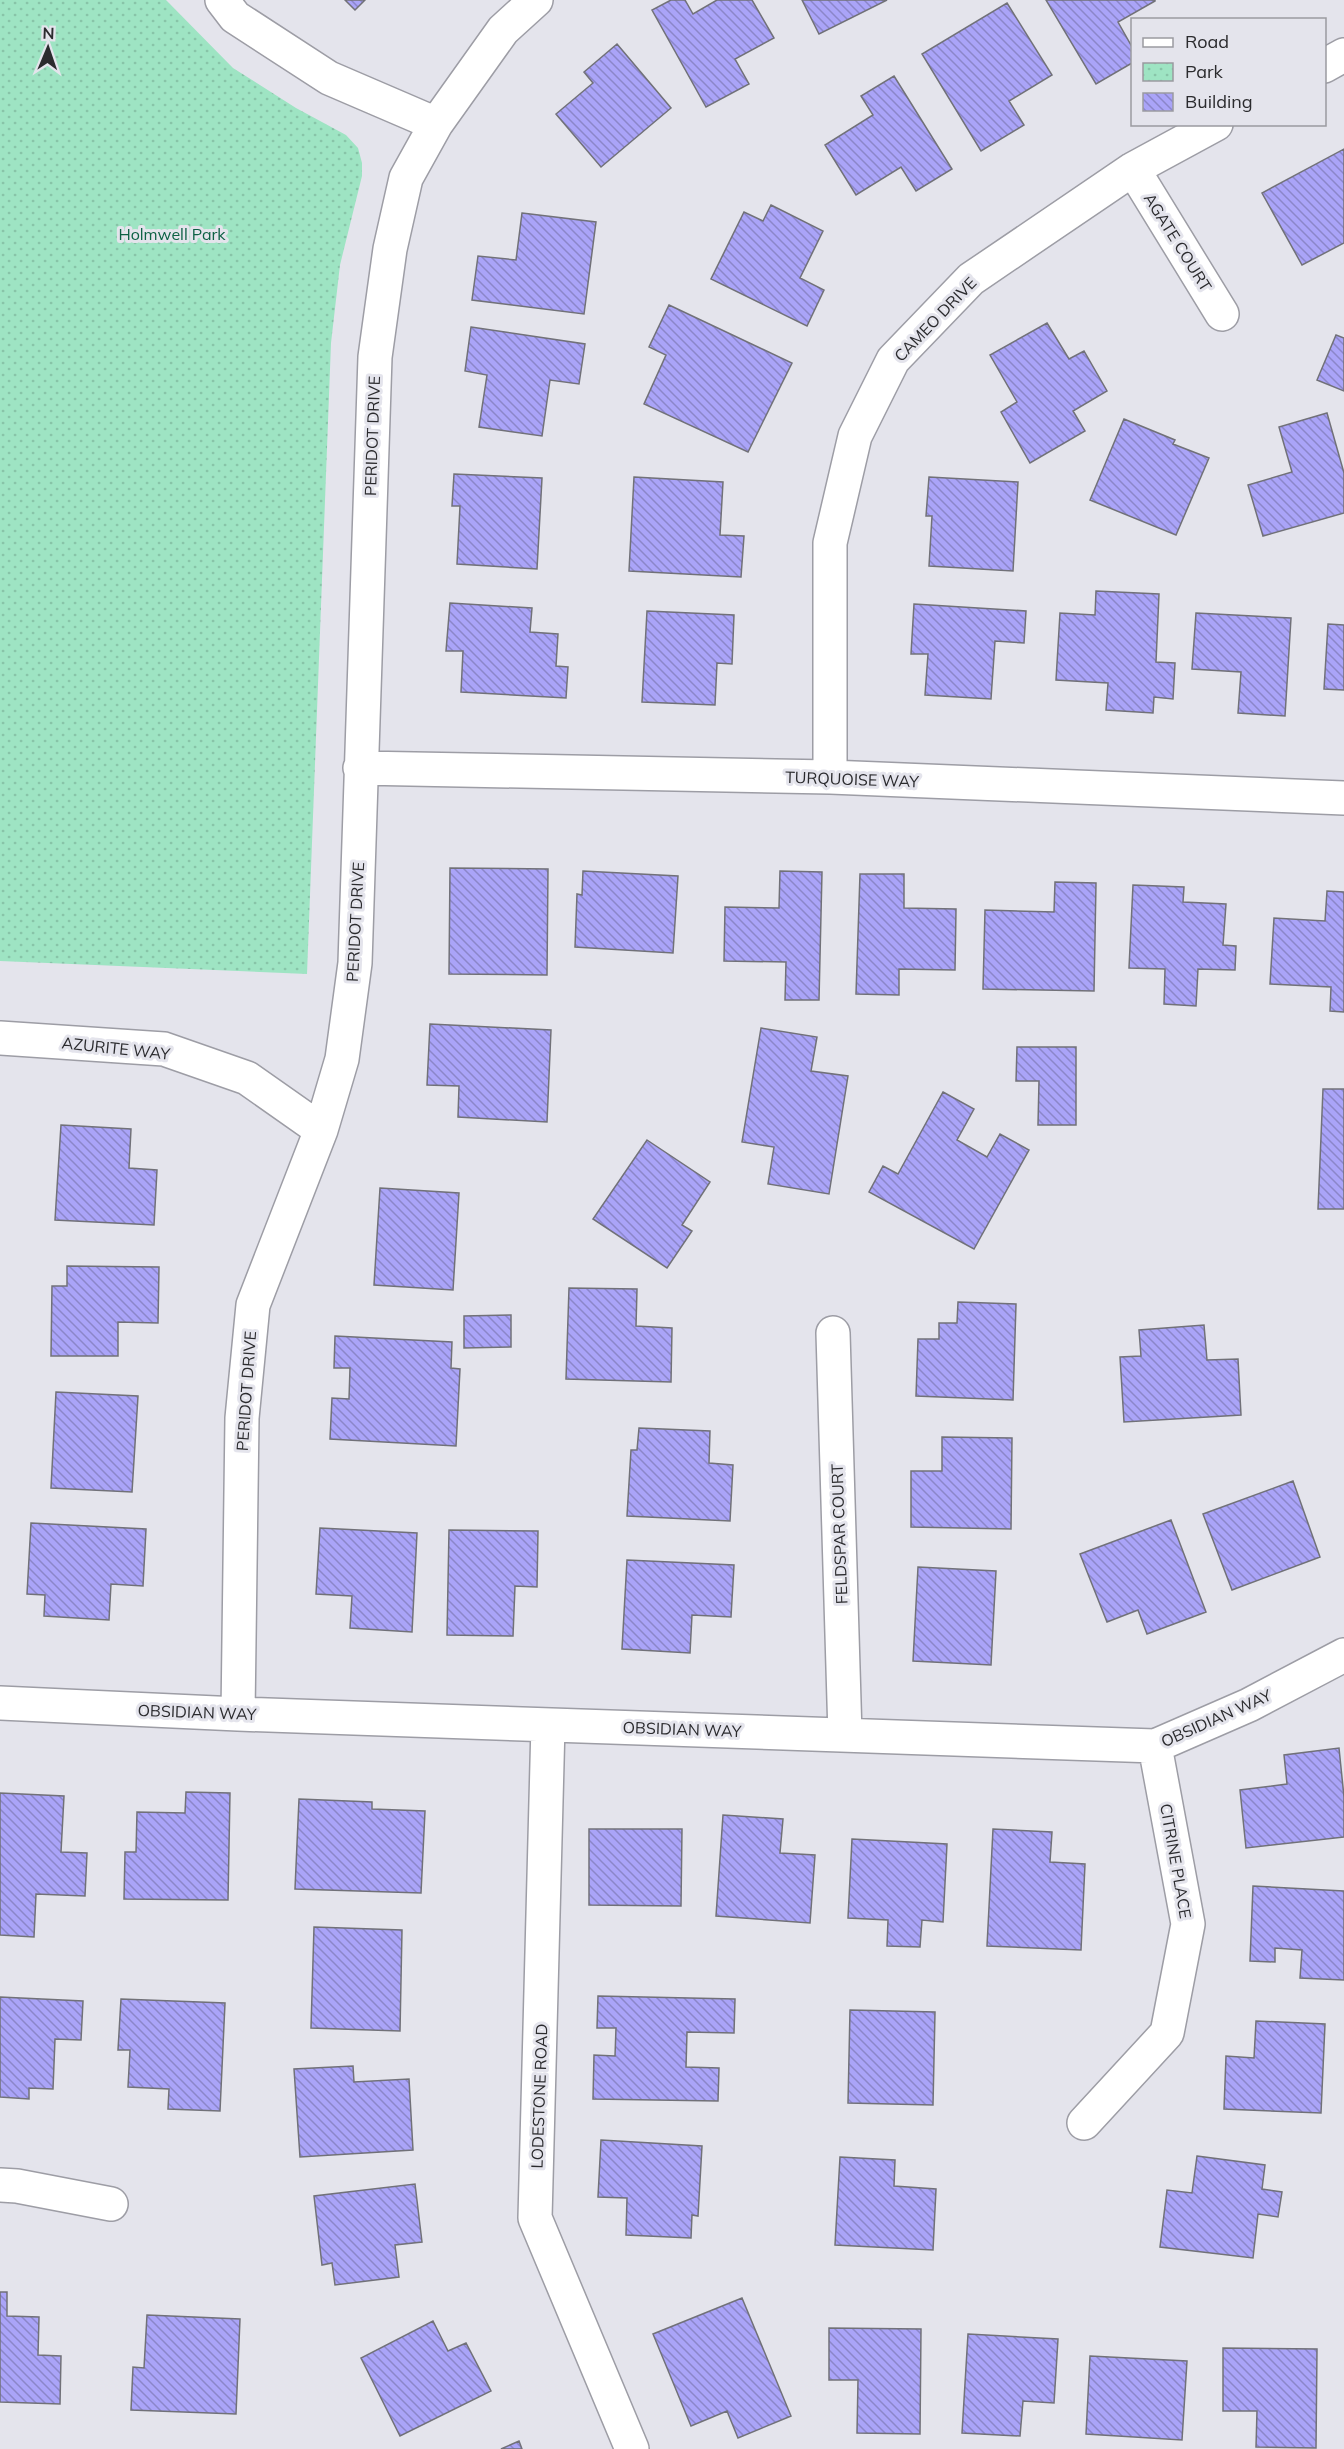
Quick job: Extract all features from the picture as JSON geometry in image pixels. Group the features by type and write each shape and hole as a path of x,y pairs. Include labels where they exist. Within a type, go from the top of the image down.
{"street":[{"path":"222,0 235,17 329,78 436,124"},
{"name":"PERIDOT DRIVE","path":"238,1714 242,1418 253,1305 321,1130 342,1059 355,963 375,357 390,249 406,178 436,124 503,30 536,0"},
{"path":"1326,65 1344,55"},
{"name":"CAMEO DRIVE","path":"830,777 830,543 855,436 893,360 971,279 1133,169 1212,126"},
{"name":"AGATE COURT","path":"1133,169 1222,314"},
{"name":"TURQUOISE WAY","path":"360,768 830,777 1344,798"},
{"name":"AZURITE WAY","path":"0,1038 164,1049 247,1078 321,1130"},
{"name":"FELDSPAR COURT","path":"833,1333 845,1735"},
{"name":"OBSIDIAN WAY","path":"0,1703 238,1714 1155,1746 1249,1705 1344,1655"},
{"name":"LODESTONE ROAD","path":"548,1725 535,2218 632,2449"},
{"name":"CITRINE PLACE","path":"1084,2123 1167,2033 1188,1924 1155,1746"},
{"path":"0,2185 17,2186 111,2204"}],"green space":[{"name":"Holmwell Park","path":"0,0 166,0 233,68 296,108 346,135 358,148 362,163 362,176 340,265 331,343 307,974 0,961"}],"building":[{"path":"345,0 365,0 355,10"},
{"path":"671,0 685,0 693,14 717,0 752,0 774,38 735,59 749,84 706,107 652,10"},
{"path":"802,0 887,0 819,34"},
{"path":"1046,0 1155,0 1118,22 1131,45 1131,64 1096,84"},
{"path":"1007,3 1052,75 1009,101 1024,125 981,151 922,54"},
{"path":"617,44 671,108 601,167 556,114 593,83 584,72"},
{"path":"894,76 952,169 916,191 901,167 856,195 825,145 873,115 861,96"},
{"path":"1344,149 1344,243 1302,265 1262,193"},
{"path":"771,205 823,231 800,278 824,290 807,326 711,279 744,212 763,221"},
{"path":"522,213 596,222 584,314 472,300 478,256 516,260"},
{"path":"669,305 792,363 748,452 644,404 666,355 649,347"},
{"path":"1047,323 1069,359 1084,351 1107,391 1073,411 1085,431 1030,463 1001,412 1017,402 990,355"},
{"path":"471,327 585,344 579,384 550,380 542,436 479,427 487,375 465,371"},
{"path":"1336,335 1344,338 1344,391 1317,380"},
{"path":"1327,413 1344,473 1344,513 1263,536 1248,485 1292,472 1279,427"},
{"path":"1124,419 1175,440 1173,444 1209,458 1176,535 1090,500"},
{"path":"454,474 542,478 537,569 457,564 460,506 452,506"},
{"path":"634,477 723,482 720,535 744,536 741,577 629,571"},
{"path":"929,477 1018,482 1013,571 929,566 932,516 926,516"},
{"path":"1096,591 1159,594 1156,662 1175,663 1173,699 1154,697 1153,713 1106,710 1108,683 1056,680 1060,613 1095,615"},
{"path":"450,603 532,608 530,632 558,634 556,666 568,667 566,698 461,692 463,651 446,651"},
{"path":"914,604 1026,611 1024,643 995,641 991,699 925,695 928,654 911,654"},
{"path":"647,611 734,615 732,664 717,663 715,705 642,702"},
{"path":"1196,613 1291,618 1285,716 1238,713 1241,672 1192,669"},
{"path":"1328,624 1344,625 1344,690 1324,689"},
{"path":"450,868 548,869 547,975 449,974"},
{"path":"583,871 678,876 673,953 575,947 577,894 582,895"},
{"path":"780,871 822,872 819,1000 785,1000 786,962 724,961 725,907 779,908"},
{"path":"860,874 904,874 904,908 956,909 955,970 899,969 899,995 856,994"},
{"path":"1055,882 1096,883 1094,991 983,989 985,910 1054,912"},
{"path":"1133,885 1184,887 1183,902 1226,904 1223,945 1236,946 1235,970 1198,969 1196,1006 1164,1004 1165,969 1129,968"},
{"path":"1327,891 1344,892 1344,1012 1330,1011 1331,987 1270,984 1274,918 1325,921"},
{"path":"430,1024 551,1030 547,1122 458,1117 459,1086 427,1085"},
{"path":"761,1028 817,1037 811,1071 848,1076 829,1194 768,1184 774,1147 742,1142"},
{"path":"1017,1047 1076,1047 1076,1125 1038,1125 1039,1081 1016,1081"},
{"path":"1323,1089 1344,1089 1344,1209 1318,1209"},
{"path":"943,1092 974,1109 957,1140 987,1157 1000,1134 1029,1150 974,1249 869,1192 883,1166 898,1174"},
{"path":"61,1125 131,1129 129,1168 157,1170 154,1225 55,1220"},
{"path":"647,1140 710,1182 682,1225 692,1231 667,1268 593,1219"},
{"path":"380,1188 459,1193 453,1290 374,1285"},
{"path":"67,1266 159,1267 158,1323 118,1322 118,1356 51,1356 52,1286 67,1286"},
{"path":"569,1288 637,1289 636,1326 672,1328 671,1382 566,1379"},
{"path":"958,1302 1016,1304 1013,1400 916,1396 918,1339 939,1339 939,1323 957,1323"},
{"path":"511,1315 511,1347 464,1348 464,1316"},
{"path":"1204,1325 1207,1360 1238,1359 1241,1415 1124,1422 1120,1357 1141,1356 1139,1330"},
{"path":"335,1336 452,1342 451,1368 460,1369 456,1446 330,1439 332,1398 349,1399 350,1368 334,1368"},
{"path":"56,1392 138,1396 132,1492 51,1488"},
{"path":"639,1428 710,1431 709,1463 733,1465 730,1521 627,1516 631,1450 637,1450"},
{"path":"942,1437 1012,1438 1011,1529 911,1527 911,1471 942,1471"},
{"path":"1293,1481 1320,1557 1232,1590 1203,1514"},
{"path":"1171,1520 1206,1612 1147,1634 1138,1610 1107,1622 1080,1554"},
{"path":"31,1523 146,1529 143,1586 111,1584 109,1620 44,1616 45,1595 27,1594"},
{"path":"320,1528 417,1533 412,1632 350,1628 352,1596 316,1594"},
{"path":"449,1530 538,1531 537,1587 515,1586 513,1636 447,1635"},
{"path":"627,1560 734,1565 731,1617 692,1615 690,1653 622,1649"},
{"path":"918,1567 996,1571 991,1665 913,1661"},
{"path":"1339,1748 1344,1797 1344,1837 1246,1848 1240,1790 1287,1784 1284,1755"},
{"path":"186,1792 230,1793 228,1900 124,1899 125,1852 136,1852 137,1812 185,1813"},
{"path":"0,1793 64,1796 61,1852 87,1853 85,1896 36,1894 34,1937 0,1935"},
{"path":"299,1799 372,1802 372,1809 425,1811 421,1893 295,1889"},
{"path":"723,1815 783,1819 780,1853 815,1855 810,1923 716,1916"},
{"path":"589,1829 682,1829 681,1906 589,1905"},
{"path":"993,1829 1052,1832 1050,1862 1085,1864 1081,1950 987,1946"},
{"path":"852,1839 947,1844 943,1922 922,1920 920,1947 887,1946 888,1920 848,1918"},
{"path":"1253,1886 1344,1891 1344,1980 1300,1978 1302,1950 1275,1948 1275,1962 1250,1961"},
{"path":"314,1927 402,1930 400,2031 311,2028"},
{"path":"598,1996 735,1999 734,2033 687,2032 686,2067 719,2068 718,2101 593,2099 594,2055 615,2056 616,2028 597,2028"},
{"path":"0,1997 83,2001 81,2040 55,2039 53,2089 29,2088 29,2099 0,2097"},
{"path":"121,1999 225,2003 220,2111 168,2109 169,2089 128,2087 130,2050 118,2050"},
{"path":"850,2010 935,2012 933,2105 848,2103"},
{"path":"1256,2021 1325,2024 1321,2113 1224,2109 1226,2056 1254,2058"},
{"path":"353,2066 354,2082 409,2079 413,2150 300,2157 294,2069"},
{"path":"601,2140 702,2146 698,2216 692,2215 691,2238 626,2235 627,2198 598,2197"},
{"path":"1197,2156 1265,2165 1262,2189 1282,2192 1278,2217 1258,2214 1253,2258 1160,2247 1167,2190 1192,2193"},
{"path":"840,2157 895,2160 894,2186 936,2189 933,2250 835,2245"},
{"path":"415,2184 422,2242 395,2245 399,2277 335,2285 332,2263 322,2265 314,2196"},
{"path":"0,2292 7,2292 7,2316 39,2317 38,2355 61,2356 60,2404 0,2402"},
{"path":"742,2298 791,2416 738,2438 727,2411 691,2426 653,2334"},
{"path":"147,2315 240,2319 236,2414 131,2410 133,2367 144,2368"},
{"path":"433,2321 448,2351 466,2343 491,2391 400,2436 361,2358"},
{"path":"829,2328 921,2329 920,2434 857,2433 858,2380 829,2380"},
{"path":"968,2334 1058,2339 1054,2403 1023,2401 1020,2436 962,2433"},
{"path":"1223,2348 1317,2349 1316,2448 1256,2447 1257,2411 1223,2411"},
{"path":"1090,2356 1187,2361 1182,2440 1086,2434"},
{"path":"519,2441 522,2449 501,2449"}]}
